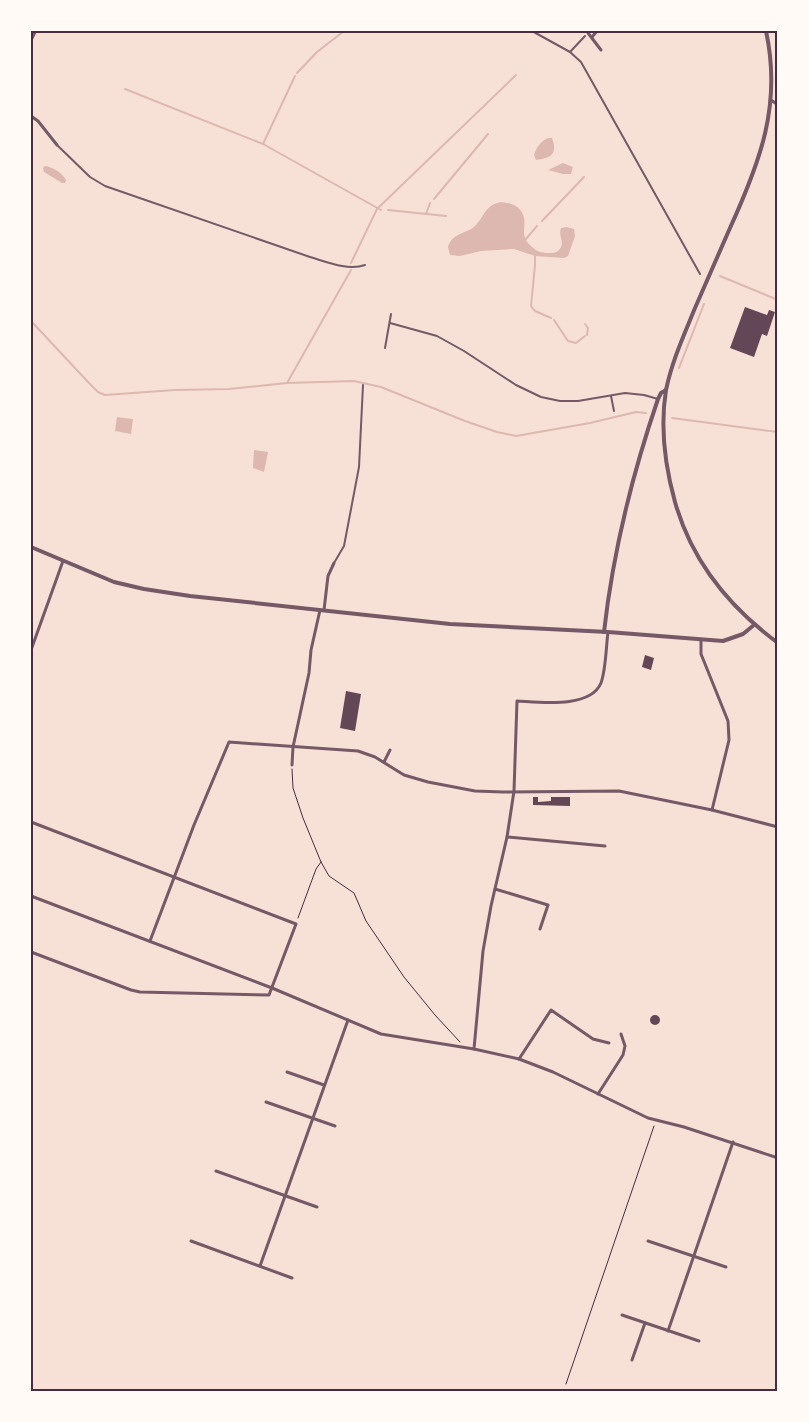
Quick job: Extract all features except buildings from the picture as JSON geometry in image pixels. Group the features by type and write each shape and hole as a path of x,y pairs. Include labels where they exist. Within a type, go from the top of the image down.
{"street":[{"path":"31,39 35,31"},
{"path":"532,31 570,52 585,69 700,274"},
{"path":"592,37 598,31"},
{"path":"766,31 771,73 771,100 766,132 759,158 742,203 683,336 673,364 666,390 664,420 665,450 671,486 681,523 697,555 716,586 731,604 778,643"},
{"path":"570,52 588,33 600,50"},
{"path":"771,100 778,105"},
{"path":"31,116 75,163 100,184 279,247 336,264 356,267 366,265"},
{"path":"386,348 391,314"},
{"path":"390,323 437,336 533,394 552,400 567,402 633,393 658,399"},
{"path":"292,764 293,747 328,576 344,546 359,467 363,385"},
{"path":"474,1049 483,951 514,791 517,701 568,702 590,695 600,683 612,572 628,498 658,399 661,393 666,390"},
{"path":"611,396 614,411"},
{"path":"31,547 114,582 190,596 473,626 606,632 701,640 723,641 748,631 754,625"},
{"path":"31,650 63,561"},
{"path":"701,640 701,654 728,721 729,730 729,740 712,810"},
{"path":"150,941 207,792 229,742 358,751 369,754 404,775 475,791 618,791 712,810 778,827"},
{"path":"384,762 390,750"},
{"path":"31,822 296,924 269,995 140,992 31,952"},
{"path":"506,837 605,846"},
{"path":"495,889 548,905 540,929"},
{"path":"31,896 272,988 381,1034 474,1049 518,1059 554,1071 583,1084 598,1094 638,1114 733,1142 778,1158"},
{"path":"518,1059 552,1010 592,1040 609,1043"},
{"path":"260,1266 348,1020"},
{"path":"566,1026 568,1022"},
{"path":"598,1094 623,1055 622,1034"},
{"path":"287,1072 324,1085"},
{"path":"266,1102 335,1126"},
{"path":"668,1331 733,1142"},
{"path":"216,1171 317,1207"},
{"path":"648,1240 726,1267"},
{"path":"191,1241 292,1278"},
{"path":"622,1315 699,1341"},
{"path":"632,1360 645,1323"}],"path":[{"path":"292,764 294,788 303,818 321,862 329,876 354,893 366,921 404,976 435,1015 468,1049"},
{"path":"296,924 316,869 321,862"},
{"path":"566,1384 656,1120"}],"shaded area":[{"path":"552,138 554,143 554,151 546,158 536,160 534,155 538,147 541,142"},
{"path":"563,163 573,167 571,174 548,170"},
{"path":"45,166 60,173 66,180 65,183 44,172 43,168"},
{"path":"501,202 515,205 521,211 527,242 543,253 554,253 560,249 562,245 561,228 574,229 575,236 568,256 564,258 535,256 514,249 481,251 460,256 450,255 448,247 450,242 456,236 475,226 491,206"},
{"path":"117,417 133,419 131,434 115,431"},
{"path":"254,450 268,452 264,472 253,468"}],"waterway":[{"path":"297,73 317,52 344,31"},
{"path":"351,263 377,209 516,75"},
{"path":"295,76 263,144 381,210"},
{"path":"125,89 263,144"},
{"path":"434,199 488,134"},
{"path":"542,221 584,177"},
{"path":"426,214 430,203"},
{"path":"388,210 446,216"},
{"path":"525,240 537,226"},
{"path":"535,256 535,265"},
{"path":"535,265 531,306 535,311 551,318"},
{"path":"287,383 351,270"},
{"path":"720,276 778,300"},
{"path":"679,368 704,304"},
{"path":"554,320 568,341 576,343 585,336"},
{"path":"31,321 98,392 105,395 175,390 229,389 287,383 354,381 381,387 465,421 497,432 516,436 590,423 636,412 646,413"},
{"path":"585,324 588,328 587,335"},
{"path":"672,418 778,432"}]}
